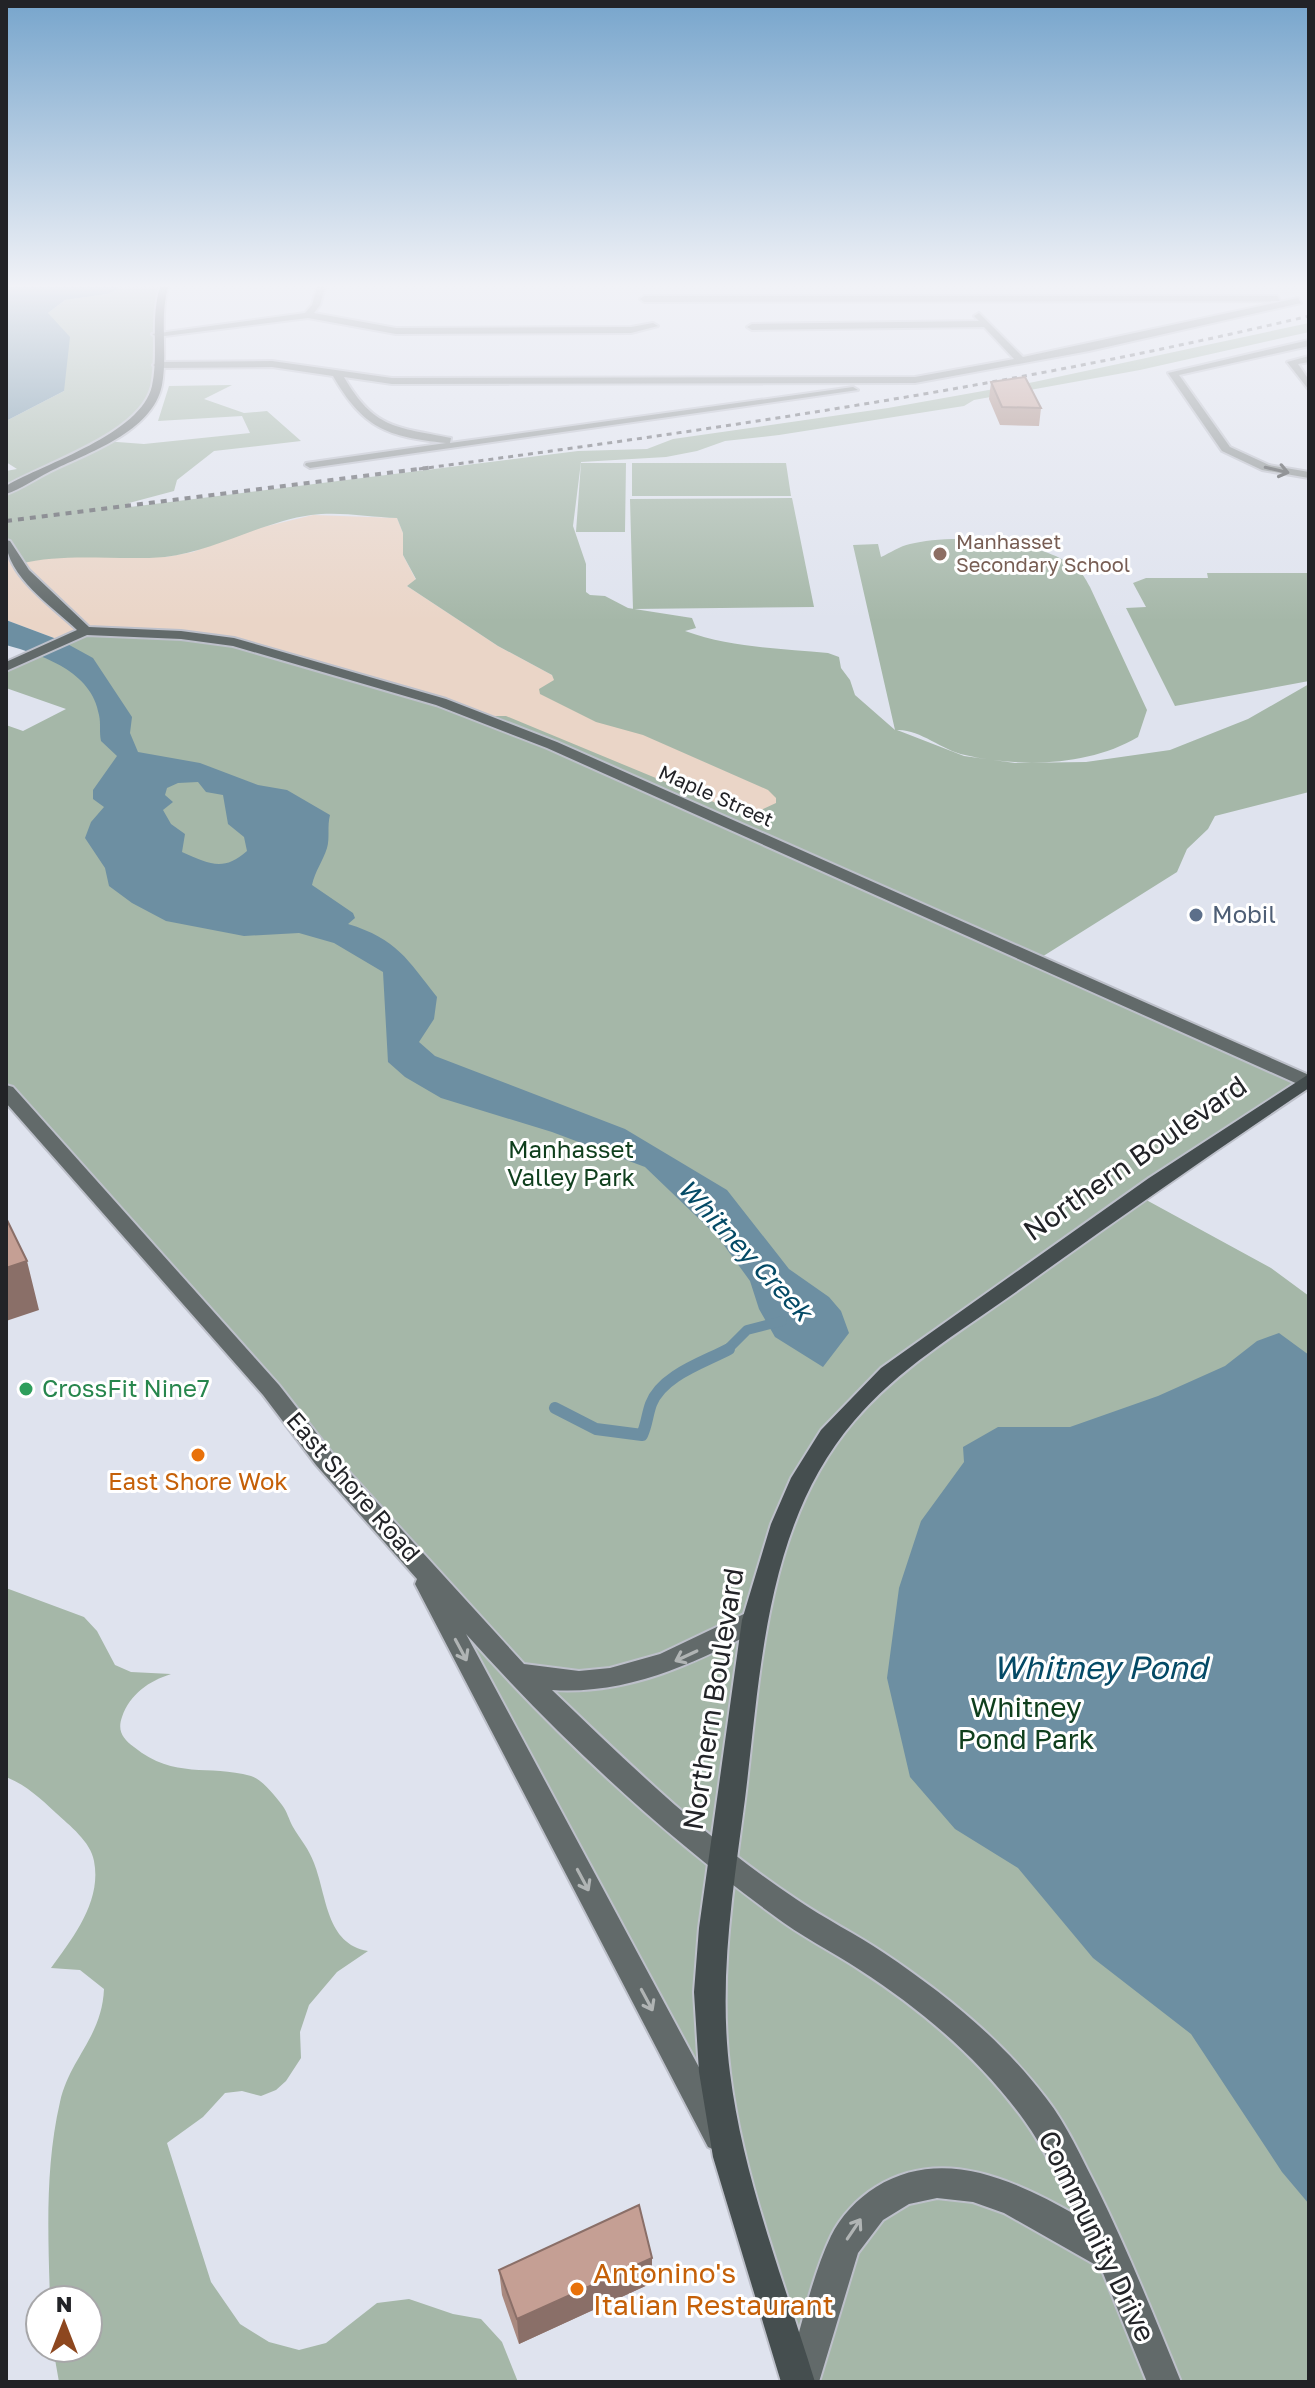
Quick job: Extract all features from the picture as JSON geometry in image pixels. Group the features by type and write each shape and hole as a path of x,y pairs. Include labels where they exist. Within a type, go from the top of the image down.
{"main road":[{"name":"Northern Boulevard","path":"800,2382 729,2157 714,2072 709,1992 722,1859 755,1620 772,1555 797,1493 828,1439 868,1392 895,1368 1308,1080"}],"street":[{"path":"6,491 39,471 102,441 137,418 152,398"},
{"path":"351,398 367,419 405,434 451,440 523,437"},
{"path":"310,465 794,398"},
{"path":"1191,398 1226,449 1238,457 1269,468 1309,475"},
{"path":"6,544 24,572 85,631 6,667"},
{"name":"Maple Street","path":"85,631 181,635 234,642 345,672 471,713 552,745 1308,1080"},
{"name":"East Shore Road","path":"6,1091 271,1390 324,1459 516,1672 646,1797 722,1859"},
{"path":"412,1556 729,2157"},
{"path":"516,1672 529,1677 569,1680 649,1671 685,1657 755,1620"},
{"name":"Community Drive","path":"722,1859 785,1908 872,1961 950,2017 1001,2068 1036,2110 1065,2158 1113,2256 1164,2382"},
{"path":"800,2382 844,2244 863,2215 888,2195 938,2181 996,2190 1040,2211 1113,2256"}],"shaded area":[{"path":"313,515 397,518 403,533 403,555 416,580 407,586 498,646 552,675 555,680 540,689 792,800 751,818 486,716 62,641 6,620 6,544 19,564 100,544 165,557 193,552 243,532"}],"green space":[{"path":"50,398 150,398 149,405 104,441 144,444 250,433 242,416 158,421 165,398 205,398 244,413 267,411 301,441 214,451 177,480 174,491 129,503 130,507 578,451 647,449 673,439 942,398 983,398 964,406 725,441 666,457 581,462 573,526 586,564 586,592 605,596 628,608 692,618 696,628 685,631 703,637 839,657 841,668 850,680 855,695 895,730 853,545 878,544 881,557 910,544 950,539 998,541 1045,552 1064,560 1081,573 1147,710 1138,737 1119,747 1076,759 1039,763 1086,762 1170,750 1248,719 1309,684 1309,792 1215,816 1208,829 1187,849 1177,872 1037,960 1306,1081 1139,1196 1271,1268 1309,1296 1309,2382 798,2382 729,2157 412,1556 6,1091 6,725 23,731 66,709 6,688 6,668 85,631 221,640 486,716 506,716 738,812 759,811 776,803 776,798 768,790 643,735 596,722 540,694 539,689 554,680 552,675 498,646 407,586 416,579 403,555 403,533 397,518 311,515 183,554 146,558 55,558 19,564 6,544 6,471 17,469 6,462 6,421","holes":["897,730 914,733 956,752 985,759 964,756"]},
{"path":"581,463 626,463 625,532 576,532"},
{"path":"632,463 786,463 791,496 632,496"},
{"path":"792,498 814,607 633,609 630,499"},
{"path":"1207,573 1309,573 1309,681 1175,706 1126,608 1146,607 1133,583 1146,578 1208,578"},
{"path":"6,1588 84,1617 97,1631 115,1665 131,1672 171,1674 155,1680 130,1702 121,1722 121,1731 130,1744 149,1757 178,1768 251,1776 264,1784 284,1807 310,1853 336,1929 354,1947 368,1951 337,1972 309,2005 300,2032 301,2058 286,2081 276,2090 261,2096 242,2091 225,2093 203,2117 167,2143 211,2282 240,2324 269,2342 299,2350 326,2343 377,2303 409,2299 453,2314 481,2319 502,2342 518,2382 59,2382 56,2364 104,2364 104,2284 50,2284 49,2250 52,2151 60,2102 98,2021 104,1989 80,1970 51,1968 90,1905 94,1890 94,1861 89,1847 73,1828 32,1792 6,1777"}],"water":[{"path":"6,398 50,398 6,421"},
{"name":"Whitney Creek","path":"6,620 62,641 93,658 132,717 130,733 138,752 200,763 258,785 287,790 330,815 327,848 312,885 353,913 355,918 348,924 378,936 400,952 437,997 434,1019 419,1042 435,1056 625,1129 727,1190 789,1269 829,1297 841,1311 849,1333 823,1367 775,1337 759,1309 750,1281 718,1237 645,1167 552,1132 441,1098 405,1077 388,1062 383,972 334,943 299,933 244,936 166,921 132,903 109,886 105,868 85,838 91,822 104,807 93,799 93,790 117,756 101,741 100,718 94,700 87,687 63,667 6,645","holes":["198,782 206,792 223,795 228,824 244,837 247,851 231,862 216,864 182,852 185,834 171,824 163,810 173,802 165,795 167,788 178,783"]},
{"name":"Whitney Pond","path":"1279,1333 1309,1355 1309,2204 1282,2172 1191,2034 1093,1958 1018,1868 955,1829 910,1777 887,1678 899,1588 921,1521 964,1462 963,1447 998,1427 1070,1427 1158,1396 1225,1366 1257,1341"}],"building":[{"path":"998,398 1036,398 1041,408 1002,407"},
{"path":"6,1218 27,1261 6,1268"},
{"path":"639,2205 652,2258 517,2319 499,2270"}],"waterway":[{"name":"Whitney Creek","path":"727,1350 747,1330 782,1321"},
{"path":"555,1408 596,1429 642,1435 651,1404 664,1385 685,1370 727,1350"}],"railway":[{"path":"428,468 898,398"},
{"path":"428,468 434,467"},
{"path":"6,521 428,468"},
{"path":"419,469 428,468"}],"place":[{"name":"Manhasset Secondary School","path":"940,554"},
{"name":"Mobil","path":"1196,915"},
{"name":"CrossFit Nine7","path":"26,1389"},
{"name":"East Shore Wok","path":"198,1455"},
{"name":"Antonino's Italian Restaurant","path":"577,2289"}],"park label":[{"name":"Manhasset Valley Park","path":"571,1164"},
{"name":"Whitney Pond Park","path":"1026,1723"}]}
